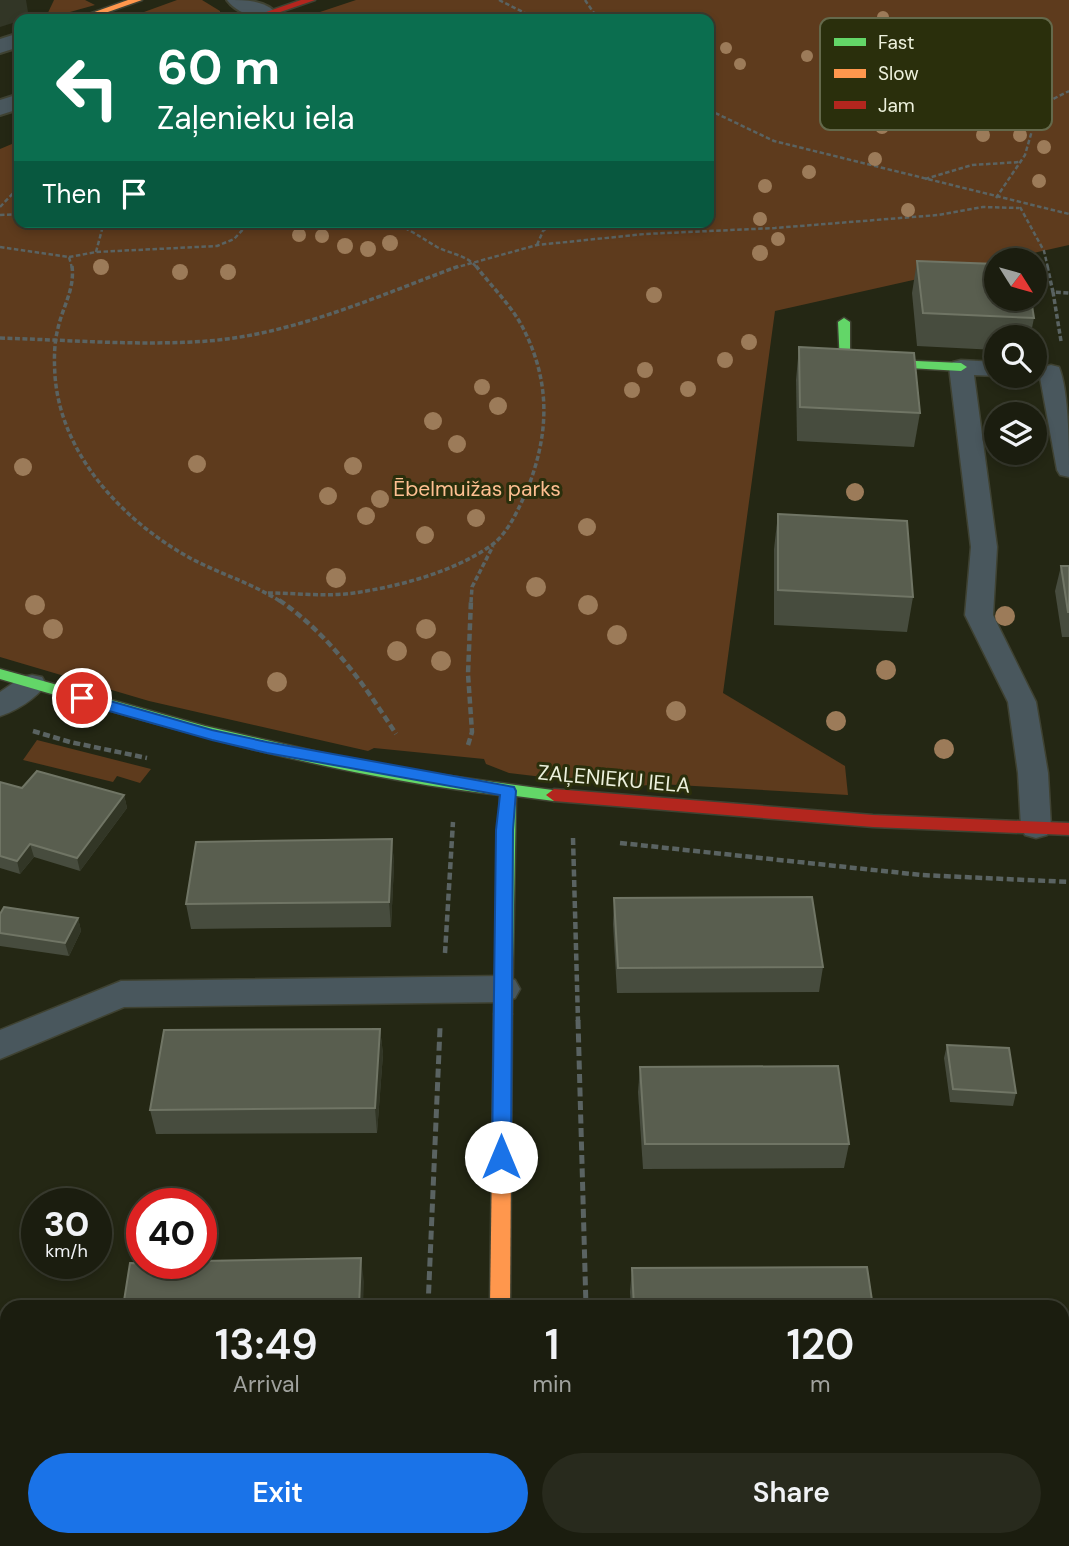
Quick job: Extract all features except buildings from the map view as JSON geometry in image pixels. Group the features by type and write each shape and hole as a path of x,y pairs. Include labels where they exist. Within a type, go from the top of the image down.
{"street":[{"path":"95,14 137,0"},
{"path":"238,0 254,14"},
{"path":"267,14 310,0"},
{"path":"844,322 844,361 961,367"},
{"name":"ZAĻENIEKU IELA","path":"0,674 212,735 397,773 508,791 873,821 1069,829"},
{"path":"500,1300 505,830 508,791"}],"lane":[{"path":"984,368 961,367 984,547 979,615 1022,702 1033,773 1036,827"},
{"path":"1051,372 1069,470"},
{"path":"0,706 32,684"},
{"path":"0,1045 121,994 503,989"}],"path":[{"path":"499,0 527,14"},
{"path":"1052,100 1069,91"},
{"path":"714,112 774,141 1021,206 1069,214"},
{"path":"996,198 1020,162 1031,141 1032,130"},
{"path":"925,179 958,167 995,161 1020,162"},
{"path":"0,207 14,192"},
{"path":"0,338 146,343 210,341 258,333 321,317 472,261 537,245 645,234 868,221 938,215 983,207 1021,206"},
{"path":"1021,206 1044,251 1053,292 1063,349 1050,349 1053,366 1051,372"},
{"path":"96,252 102,228"},
{"path":"0,247 69,257 96,252 217,246 234,239 248,228"},
{"path":"407,228 439,248 472,261 524,329 541,379 546,408 537,464 518,511 494,545 472,587 468,674 472,732 465,755"},
{"path":"537,245 547,228"},
{"path":"69,257 74,269 69,302 59,325 53,365 58,396 79,454 94,475 128,510 188,557 267,593 332,647 385,715 397,735 397,773"},
{"path":"1053,292 1069,293"},
{"path":"267,593 352,593 388,587 429,576 466,561 494,545"},
{"path":"428,1300 442,990 453,821"},
{"path":"573,838 586,1300"}],"green space":[{"path":"54,0 85,0 95,5 63,14 47,14"},
{"path":"177,0 202,0 220,11 220,14 147,14 144,12"},
{"name":"Ēbelmuižas parks","path":"356,0 1069,0 1069,245 1047,250 984,248 984,264 775,311 723,693 845,766 848,795 660,784 627,787 509,773 486,764 484,759 374,748 368,751 149,701 0,657 0,149 14,143 14,228 714,228 714,14 314,14"},
{"path":"37,740 151,769 140,783 117,776 113,782 23,760"}],"traffic: fast":[{"path":"844,322 844,361 961,367"},
{"path":"0,674 136,713 344,764 413,777 554,795"},
{"path":"503,1014 505,830 508,791"}],"traffic: slow":[{"path":"95,14 137,0"},
{"path":"500,1300 503,1014"}],"traffic: jam":[{"path":"267,14 310,0"},
{"path":"554,795 873,821 1069,829"}],"route":[{"path":"82,698 212,735 397,773 508,791 505,830 501,1157"}]}
